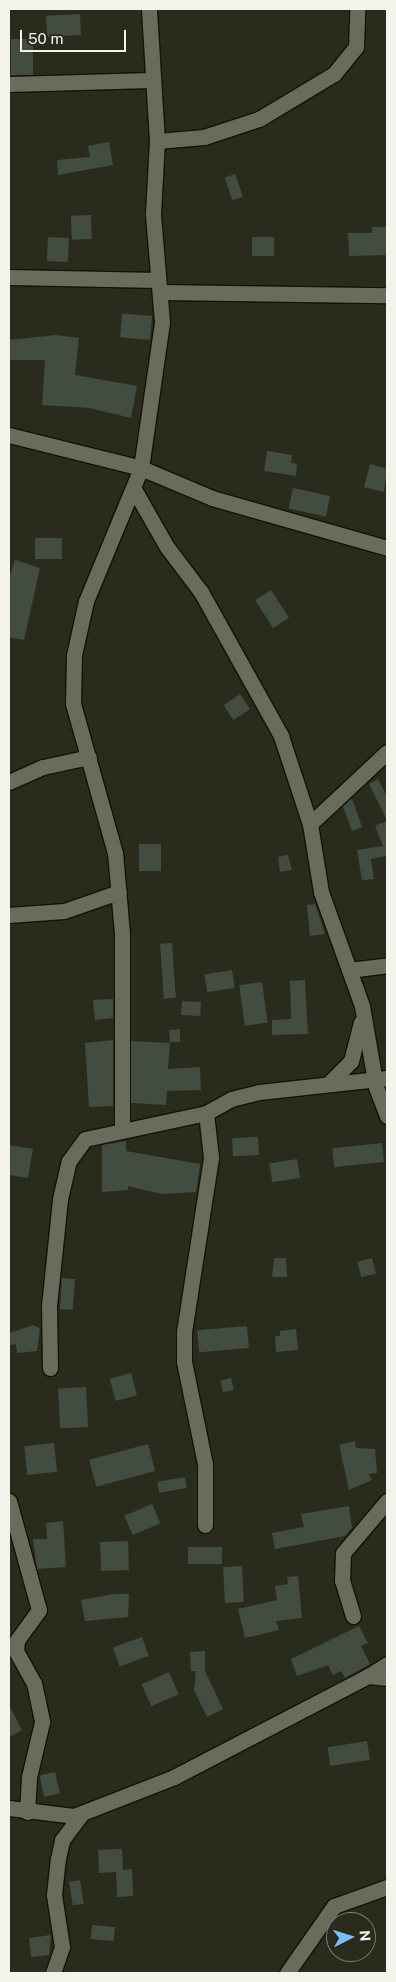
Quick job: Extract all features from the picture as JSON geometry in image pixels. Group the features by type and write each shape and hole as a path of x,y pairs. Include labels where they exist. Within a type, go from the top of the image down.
{"street":[{"path":"122,1128 119,892 110,822 73,704 74,655 86,601 135,491 141,468 162,322 153,214 157,141 149,9"},
{"path":"157,141 204,137 258,120 334,74 356,46 357,9"},
{"path":"9,84 152,80"},
{"path":"9,278 387,295"},
{"path":"9,434 141,468 212,498 387,548"},
{"path":"135,491 167,547 201,592 281,736 310,824 321,892 362,1006 381,1080 387,1116"},
{"path":"310,824 387,752"},
{"path":"9,782 43,767 89,757"},
{"path":"9,915 64,911 119,892"},
{"path":"349,970 387,965"},
{"path":"329,1082 345,1071 354,1055 362,1006"},
{"path":"50,1368 53,1250 69,1160 84,1139 122,1128 206,1112 230,1099 329,1082 381,1080"},
{"path":"205,1525 205,1464 184,1362 184,1332 211,1157 206,1112"},
{"path":"9,1501 38,1610 17,1640 16,1651 34,1683 42,1722 29,1777 27,1812"},
{"path":"353,1616 342,1581 343,1553 387,1501"},
{"path":"9,1808 52,1816 82,1813 174,1777 368,1676 387,1664"},
{"path":"368,1676 387,1678"},
{"path":"54,1973 62,1947 54,1895 58,1859 62,1840 82,1813"},
{"path":"287,1973 334,1906 387,1887"}],"building":[{"path":"80,14 81,35 47,37 46,16"},
{"path":"11,39 33,39 33,75 11,75"},
{"path":"109,142 113,165 58,175 57,160 90,157 88,146"},
{"path":"235,174 243,197 232,200 225,178"},
{"path":"91,215 92,239 72,240 71,216"},
{"path":"372,227 387,227 387,255 349,256 348,233 372,233"},
{"path":"48,237 69,238 68,262 47,261"},
{"path":"252,237 274,237 274,256 252,256"},
{"path":"122,313 152,316 150,340 120,337"},
{"path":"56,335 79,338 75,375 137,386 131,418 90,408 42,405 45,360 9,360 9,340"},
{"path":"267,451 292,455 291,463 297,464 296,476 264,471"},
{"path":"370,464 387,469 384,492 364,487"},
{"path":"293,488 330,496 326,516 289,509"},
{"path":"35,538 62,538 62,559 35,559"},
{"path":"15,560 40,568 24,640 9,637 9,579"},
{"path":"271,590 289,618 273,628 255,600"},
{"path":"240,694 250,709 233,720 223,705"},
{"path":"378,779 387,796 387,820 369,784"},
{"path":"352,799 362,827 352,831 342,803"},
{"path":"387,821 387,856 371,859 374,879 362,880 357,850 383,846 375,826"},
{"path":"139,844 161,844 161,871 139,871"},
{"path":"288,855 292,870 280,872 278,857"},
{"path":"315,904 325,934 310,936 307,905"},
{"path":"172,943 176,998 164,999 160,944"},
{"path":"232,970 235,988 207,992 204,974"},
{"path":"305,980 308,1034 272,1035 272,1020 291,1019 290,981"},
{"path":"262,982 268,1023 245,1026 239,985"},
{"path":"113,999 113,1018 95,1020 93,1000"},
{"path":"182,1001 201,1002 200,1016 181,1015"},
{"path":"180,1029 180,1042 170,1042 169,1030"},
{"path":"113,1040 113,1106 89,1107 85,1043"},
{"path":"131,1041 170,1043 168,1069 200,1067 201,1090 167,1091 166,1105 131,1103"},
{"path":"258,1137 259,1155 233,1156 232,1138"},
{"path":"126,1141 126,1151 200,1164 196,1192 162,1194 128,1186 128,1190 102,1192 102,1145"},
{"path":"382,1143 384,1162 334,1167 332,1148"},
{"path":"9,1145 33,1149 28,1178 9,1175"},
{"path":"297,1159 300,1178 272,1182 269,1163"},
{"path":"274,1258 286,1258 287,1277 272,1277"},
{"path":"372,1258 376,1274 361,1277 357,1262"},
{"path":"62,1278 75,1279 73,1310 60,1309"},
{"path":"34,1325 40,1329 37,1351 17,1353 16,1344 9,1345 9,1333"},
{"path":"247,1326 249,1348 199,1352 197,1330"},
{"path":"296,1329 298,1350 276,1352 275,1336 280,1336 280,1331"},
{"path":"131,1373 137,1395 116,1401 110,1379"},
{"path":"231,1378 234,1390 223,1392 220,1381"},
{"path":"86,1387 88,1427 60,1428 58,1388"},
{"path":"355,1441 356,1448 375,1449 377,1473 369,1474 372,1480 349,1490 339,1445"},
{"path":"54,1443 57,1472 27,1475 24,1446"},
{"path":"148,1444 155,1471 96,1487 89,1460"},
{"path":"185,1477 187,1488 159,1493 157,1482"},
{"path":"152,1504 160,1523 133,1535 124,1516"},
{"path":"349,1506 352,1528 345,1536 275,1549 272,1533 304,1527 301,1514"},
{"path":"63,1521 66,1567 37,1569 33,1539 47,1539 46,1523"},
{"path":"128,1541 129,1570 101,1571 100,1542"},
{"path":"188,1547 222,1547 222,1564 188,1564"},
{"path":"242,1566 244,1602 225,1603 223,1567"},
{"path":"298,1576 302,1618 276,1621 279,1630 245,1638 238,1609 277,1600 275,1586 288,1584 287,1577"},
{"path":"114,1594 129,1594 128,1617 85,1621 81,1600"},
{"path":"359,1626 368,1643 361,1646 370,1664 345,1678 341,1671 333,1675 328,1665 297,1676 291,1659"},
{"path":"142,1637 149,1656 120,1666 113,1648"},
{"path":"205,1651 205,1671 223,1709 207,1717 194,1690 196,1671 191,1671 190,1652"},
{"path":"169,1672 179,1694 151,1706 142,1684"},
{"path":"9,1705 22,1730 9,1737"},
{"path":"367,1741 370,1760 330,1766 327,1747"},
{"path":"55,1772 60,1793 44,1797 39,1776"},
{"path":"122,1849 123,1870 132,1869 133,1896 117,1897 116,1872 99,1873 98,1850"},
{"path":"80,1880 84,1904 73,1905 69,1882"},
{"path":"92,1925 115,1927 114,1941 91,1939"},
{"path":"51,1935 49,1955 31,1957 29,1938"}]}
